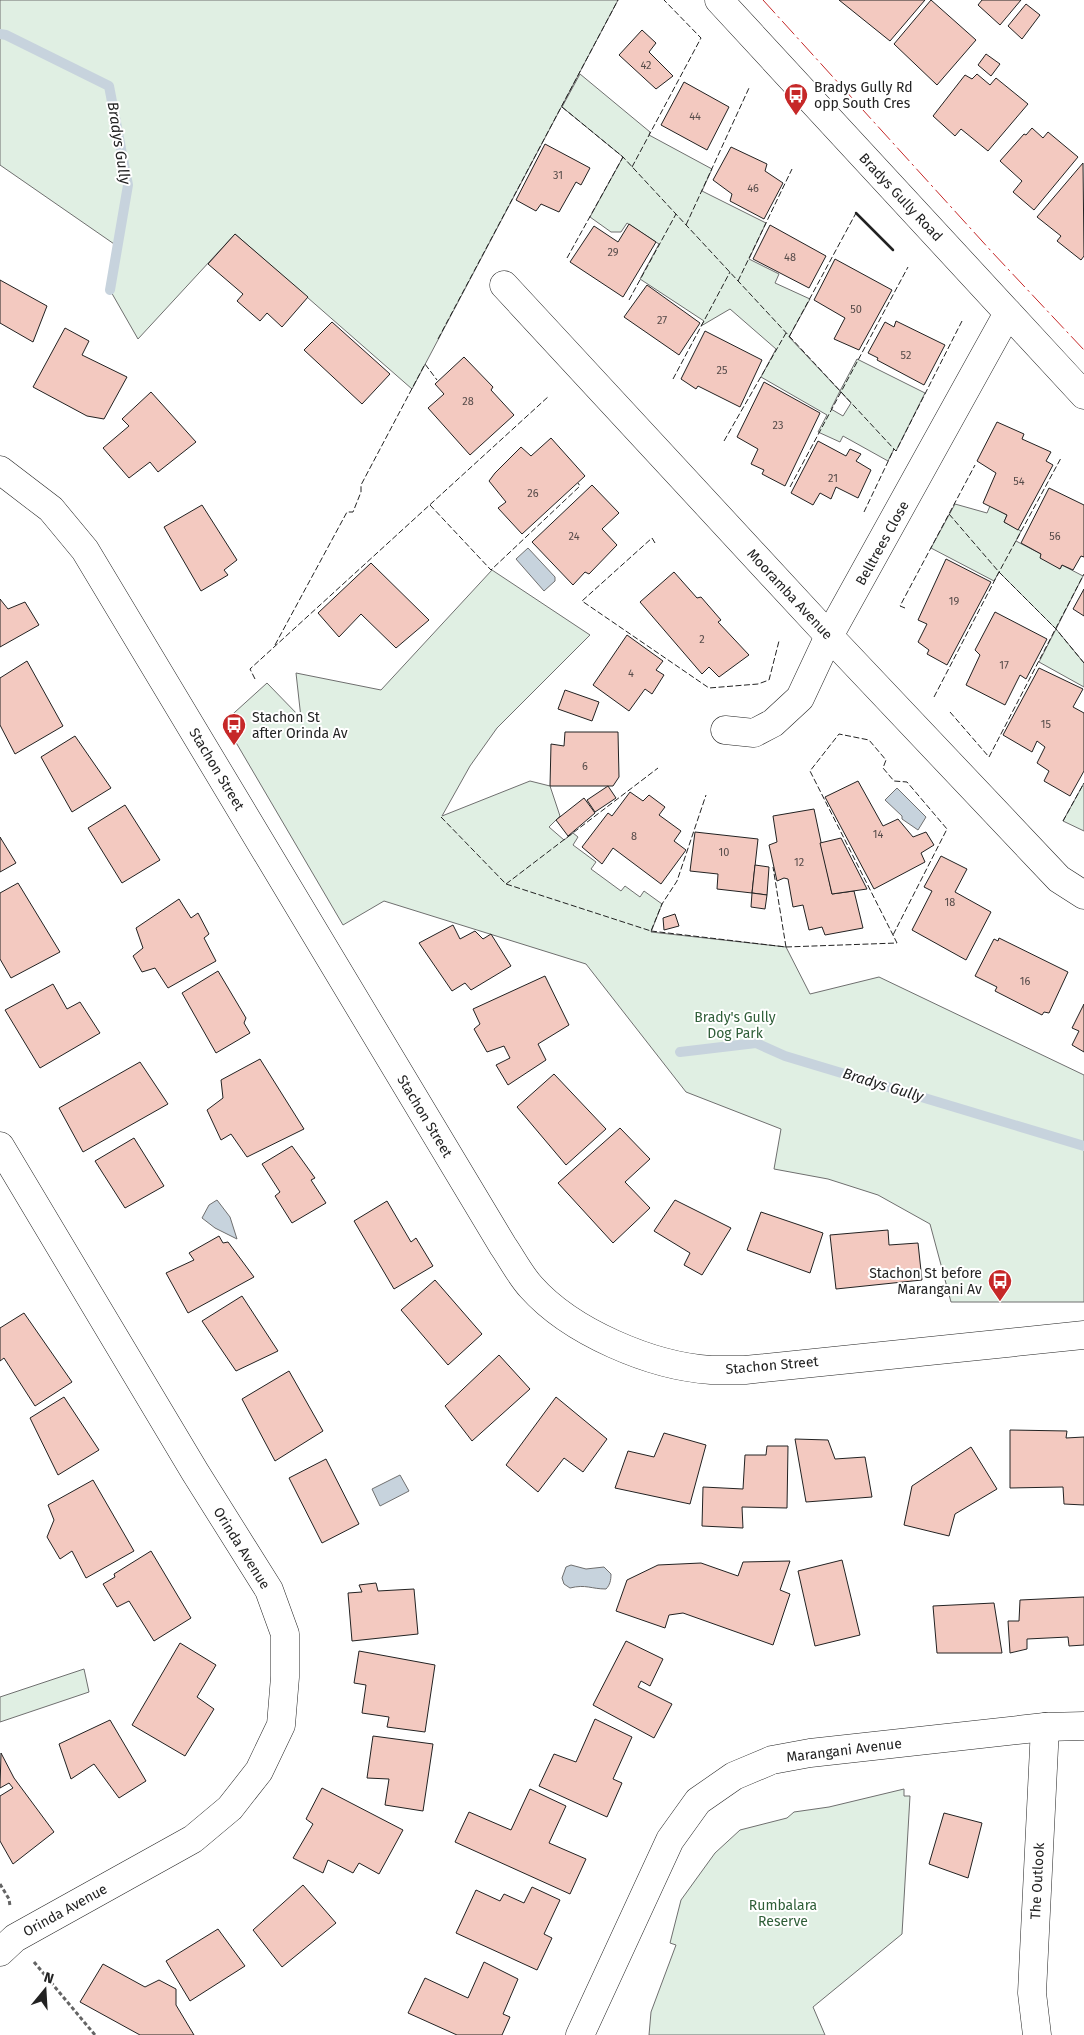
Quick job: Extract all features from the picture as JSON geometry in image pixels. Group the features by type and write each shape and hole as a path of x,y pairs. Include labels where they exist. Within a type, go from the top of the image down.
{"street":[{"name":"Bradys Gully Road","path":"718,0 1084,395"},
{"name":"Mooramba Avenue","path":"504,284 829,636 1059,880 1084,895"},
{"name":"Belltrees Close","path":"725,730 754,733 773,723 800,698 829,636 1008,313"},
{"name":"Stachon Street","path":"0,470 52,509 85,550 503,1246 531,1287 567,1319 626,1349 660,1361 709,1370 745,1370 1084,1335"},
{"name":"Orinda Avenue","path":"0,1146 195,1472 269,1590 285,1634 286,1677 281,1725 259,1770 230,1808 193,1839 7,1945"},
{"name":"Marangani Avenue","path":"580,2035 670,1840 698,1801 734,1776 772,1760 810,1753 1045,1727 1084,1726"},
{"name":"The Outlook","path":"1037,2035 1032,1994 1045,1727"}],"path":[{"path":"0,1884 9,1899 7,1945 95,2035"}],"green space":[{"path":"0,0 618,0 412,389 235,234 138,339 110,290 117,246 0,165"},
{"path":"580,74 650,132 649,135 712,169 702,191 766,223 749,259 779,274 775,283 810,299 789,337 840,391 857,359 925,393 896,451 894,449 888,461 843,436 840,442 818,432 827,415 761,377 776,349 730,309 701,326 704,321 640,279 659,244 627,223 621,232 611,232 590,217 623,157 562,107","holes":["840,391 851,403 843,416 831,409"]},
{"path":"955,504 987,513 990,506 1007,515 1004,522 1021,531 1016,541 1041,554 1060,569 1062,565 1083,576 1056,629 999,572 994,581 931,548"},
{"name":"Brady's Gully Dog Park","path":"492,570 590,635 497,728 470,766 442,816 530,781 550,786 560,816 549,827 564,840 573,833 578,837 573,845 596,862 591,869 621,891 625,886 640,897 644,891 662,904 651,932 786,947 810,994 879,977 1084,1075 1084,1302 951,1302 930,1224 878,1195 828,1179 774,1169 781,1129 686,1092 586,964 384,901 343,925 224,722 267,683 301,718 296,673 381,690"},
{"path":"1056,629 1084,663 1084,687 1039,662"},
{"path":"1084,783 1084,831 1063,821"},
{"path":"84,1669 89,1692 0,1722 0,1697"},
{"name":"Rumbalara Reserve","path":"904,1789 904,1796 910,1796 902,1934 813,2007 825,2035 649,2035 651,2012 676,1945 670,1943 681,1900 715,1853 740,1830 787,1818 794,1812 829,1807"}],"shaded area":[{"path":"528,548 555,577 555,581 544,591 516,559"},
{"path":"897,788 926,817 918,830 902,819 902,816 885,800"},
{"path":"217,1200 230,1217 237,1239 215,1228 202,1218 209,1205"},
{"path":"400,1475 409,1491 380,1506 372,1489"},
{"path":"571,1565 586,1569 604,1567 611,1574 608,1586 606,1589 570,1588 564,1584 562,1578 566,1567"}],"building":[{"path":"839,0 925,0 890,41"},
{"path":"931,0 976,40 937,85 894,44"},
{"path":"982,0 1021,0 1000,25 978,5"},
{"path":"1026,4 1040,15 1022,39 1008,26"},
{"path":"642,30 656,43 649,52 673,76 656,89 619,55"},
{"path":"986,54 1000,64 991,76 978,65"},
{"path":"977,74 990,85 996,78 1028,104 988,151 961,129 955,136 933,116 965,75 972,79"},
{"path":"684,82 729,107 707,150 661,125"},
{"path":"1032,128 1043,138 1048,132 1078,157 1034,210 1013,192 1022,181 1000,161 1024,134 1026,135"},
{"path":"545,144 590,168 581,185 576,182 559,212 541,204 536,211 516,200"},
{"path":"731,147 767,164 765,171 783,183 764,219 730,201 732,194 713,180"},
{"path":"1083,163 1084,256 1081,260 1057,241 1061,236 1037,217"},
{"path":"629,224 656,242 623,297 570,262 594,226 618,242"},
{"path":"770,225 826,256 809,288 753,259"},
{"path":"235,234 308,297 282,327 267,313 260,321 237,301 243,294 208,264"},
{"path":"835,259 892,290 859,350 834,339 845,318 814,300"},
{"path":"0,280 47,306 33,342 0,323"},
{"path":"647,285 700,323 679,355 624,317"},
{"path":"896,321 945,345 924,385 877,360 878,358 868,353 885,322 894,327"},
{"path":"332,322 390,374 362,404 304,350"},
{"path":"65,328 89,341 82,355 127,377 104,419 87,416 33,387"},
{"path":"705,331 762,360 740,407 698,386 696,389 681,379"},
{"path":"464,357 493,387 491,390 514,415 470,455 428,408 444,394 435,384"},
{"path":"764,382 820,413 785,486 762,474 764,470 751,464 758,449 737,437"},
{"path":"151,392 196,442 158,472 150,462 129,478 103,448 129,426 122,419"},
{"path":"997,422 1024,434 1022,439 1051,452 1046,461 1053,465 1018,530 1004,522 1007,515 983,503 996,473 977,461"},
{"path":"551,438 585,476 522,534 498,508 506,502 489,481 521,447 531,456"},
{"path":"818,441 846,456 850,449 861,454 856,461 871,470 858,498 836,487 831,499 820,493 813,505 791,493"},
{"path":"592,485 619,513 602,529 617,545 589,574 585,572 573,585 532,542"},
{"path":"1049,488 1084,505 1084,557 1081,556 1073,570 1062,565 1060,569 1040,558 1041,554 1021,543"},
{"path":"202,505 237,560 224,570 228,575 201,591 164,527"},
{"path":"946,559 991,582 947,665 927,654 929,650 918,642 927,624 918,620"},
{"path":"371,563 429,620 396,648 361,614 339,637 318,613"},
{"path":"674,572 697,598 701,597 721,620 718,622 749,655 719,677 709,667 702,674 640,602"},
{"path":"1084,589 1084,616 1073,609"},
{"path":"0,599 8,609 25,602 39,625 0,647"},
{"path":"995,612 1047,639 1026,679 1020,675 1005,705 966,685 980,655 975,650"},
{"path":"627,635 663,661 656,670 664,675 652,694 645,689 629,711 593,685"},
{"path":"27,661 63,726 15,754 0,725 0,678"},
{"path":"1039,668 1083,689 1073,707 1084,713 1084,771 1070,796 1044,781 1049,771 1037,763 1045,747 1037,741 1032,752 1003,735"},
{"path":"565,690 599,702 592,721 558,709"},
{"path":"565,732 618,732 619,777 613,786 550,786 551,744 564,746"},
{"path":"75,736 111,788 72,812 41,757"},
{"path":"858,781 883,826 898,819 913,837 926,832 934,845 921,853 925,862 874,889 825,797"},
{"path":"608,786 616,798 595,812 587,800"},
{"path":"630,792 643,801 649,795 665,807 659,815 681,831 674,841 686,850 661,884 613,848 602,864 582,847 608,813 612,816"},
{"path":"584,798 595,813 568,836 556,820"},
{"path":"125,805 160,860 122,883 88,828"},
{"path":"814,809 832,894 854,891 863,928 825,935 822,927 809,930 803,905 793,907 788,879 784,878 777,881 769,845 777,842 773,816"},
{"path":"695,832 758,839 752,893 717,889 718,874 690,871"},
{"path":"0,837 16,863 0,872"},
{"path":"841,838 867,889 832,894 820,843"},
{"path":"941,856 967,869 955,892 991,912 966,960 912,930 932,891 924,887"},
{"path":"755,865 769,867 767,895 752,893"},
{"path":"18,883 60,952 11,978 0,959 0,893"},
{"path":"752,893 767,895 765,909 751,907"},
{"path":"179,899 191,918 198,913 209,934 204,938 216,961 168,988 155,968 142,972 133,956 143,948 136,928"},
{"path":"675,914 679,926 664,930 663,918"},
{"path":"453,925 460,939 475,931 483,939 491,934 511,966 471,990 465,983 452,991 419,943"},
{"path":"999,938 1068,972 1049,1013 1044,1012 1042,1015 995,991 997,987 975,976 994,939 998,941"},
{"path":"218,971 246,1018 244,1023 250,1033 216,1053 182,993"},
{"path":"545,976 569,1025 538,1044 546,1060 508,1085 496,1065 510,1058 504,1046 487,1052 474,1029 480,1024 473,1009"},
{"path":"53,984 67,1009 80,1002 100,1033 40,1068 5,1010"},
{"path":"1084,1004 1084,1052 1072,1045 1079,1031 1072,1028"},
{"path":"260,1059 304,1129 247,1157 231,1134 221,1140 207,1110 223,1098 221,1080"},
{"path":"140,1062 168,1104 83,1152 59,1108"},
{"path":"554,1074 606,1129 566,1165 517,1107"},
{"path":"620,1128 650,1159 625,1182 650,1208 613,1243 558,1183"},
{"path":"134,1138 164,1186 125,1208 95,1161"},
{"path":"292,1146 315,1178 311,1180 326,1203 292,1223 275,1196 280,1192 262,1164"},
{"path":"675,1200 731,1228 702,1275 684,1265 690,1253 654,1231"},
{"path":"387,1201 411,1242 416,1238 433,1266 394,1289 354,1221"},
{"path":"761,1212 823,1233 810,1273 747,1250"},
{"path":"888,1230 889,1245 918,1243 922,1280 836,1289 830,1235"},
{"path":"219,1236 223,1243 228,1242 254,1277 188,1313 166,1273 194,1260 189,1253"},
{"path":"435,1280 482,1334 448,1365 401,1310"},
{"path":"242,1296 278,1351 236,1371 202,1321"},
{"path":"24,1313 72,1382 35,1406 4,1358 0,1361 0,1328"},
{"path":"499,1355 530,1389 472,1441 445,1406"},
{"path":"289,1371 323,1431 275,1461 242,1399"},
{"path":"64,1397 99,1450 58,1475 30,1418"},
{"path":"556,1397 607,1439 583,1472 564,1458 538,1492 506,1465"},
{"path":"1010,1430 1067,1431 1066,1438 1084,1437 1084,1505 1064,1504 1063,1487 1010,1488"},
{"path":"664,1433 706,1445 690,1504 615,1488 628,1451 654,1457"},
{"path":"795,1439 828,1440 835,1459 865,1457 872,1497 806,1502"},
{"path":"767,1446 788,1446 787,1508 742,1507 743,1528 702,1526 703,1487 743,1489 745,1455 766,1455"},
{"path":"971,1447 997,1489 955,1514 949,1536 904,1525 912,1486"},
{"path":"326,1459 359,1524 322,1543 289,1478"},
{"path":"93,1480 134,1551 86,1578 72,1551 60,1559 47,1537 54,1520 48,1505"},
{"path":"151,1551 191,1618 154,1641 129,1601 117,1607 103,1584 115,1577 114,1574"},
{"path":"842,1560 860,1635 815,1646 798,1571"},
{"path":"790,1561 780,1590 790,1594 773,1645 683,1613 669,1615 665,1628 616,1611 627,1580 658,1565 701,1563 738,1576 743,1562"},
{"path":"376,1583 378,1591 414,1589 418,1634 352,1641 348,1593 362,1592 359,1585"},
{"path":"1084,1597 1084,1645 1069,1646 1068,1637 1027,1639 1027,1649 1010,1653 1008,1621 1019,1621 1020,1600"},
{"path":"994,1603 1002,1653 937,1653 933,1606"},
{"path":"626,1641 663,1659 650,1686 641,1681 638,1687 672,1704 654,1738 593,1705"},
{"path":"180,1643 216,1665 197,1697 214,1709 185,1756 132,1725"},
{"path":"359,1651 435,1665 425,1732 387,1727 389,1717 362,1713 366,1685 354,1683"},
{"path":"595,1719 632,1737 613,1779 622,1783 607,1817 539,1786 554,1754 576,1762"},
{"path":"110,1720 146,1781 119,1798 94,1764 71,1779 59,1744"},
{"path":"373,1736 433,1744 423,1811 385,1805 389,1779 367,1778"},
{"path":"1,1753 14,1778 54,1832 13,1864 0,1841 0,1796 13,1788 9,1783 0,1788"},
{"path":"322,1788 403,1830 379,1874 359,1863 353,1873 328,1860 323,1873 293,1858 313,1824 306,1819"},
{"path":"530,1789 566,1806 549,1843 586,1859 570,1894 455,1842 469,1812 511,1830"},
{"path":"944,1813 982,1823 968,1878 929,1864"},
{"path":"303,1885 336,1923 282,1967 253,1930"},
{"path":"532,1887 560,1900 544,1934 552,1938 537,1970 456,1933 476,1890 500,1901 504,1894 524,1903"},
{"path":"218,1929 245,1966 190,2001 166,1961"},
{"path":"484,1962 518,1979 503,2014 510,2017 502,2035 457,2035 408,2013 425,1978 468,1998"},
{"path":"103,1964 145,1987 159,1980 176,1989 176,2005 194,2035 140,2035 80,2002"}],"waterway":[{"name":"Bradys Gully","path":"0,34 6,35 109,86 128,185 110,290"},
{"name":"Bradys Gully","path":"680,1052 756,1043 785,1056 1084,1146"}],"fence":[{"path":"438,339 618,0"},
{"path":"632,167 701,38 664,0"},
{"path":"686,225 749,88"},
{"path":"562,107 623,157 894,449"},
{"path":"567,258 623,157"},
{"path":"738,281 792,169"},
{"path":"789,337 856,213"},
{"path":"629,300 676,214"},
{"path":"790,487 908,267"},
{"path":"673,379 730,272"},
{"path":"864,512 894,449 896,451 962,321"},
{"path":"724,441 786,333"},
{"path":"275,645 347,512 353,512 361,492 361,485 425,364 437,380"},
{"path":"255,679 250,669 549,396"},
{"path":"934,697 1061,458"},
{"path":"905,608 900,606 975,465"},
{"path":"430,505 491,570 580,486 578,483"},
{"path":"949,514 999,572 1056,629 1084,663"},
{"path":"655,543 652,538 582,601 709,688 758,684 769,680 779,641"},
{"path":"950,712 989,757 1084,574"},
{"path":"786,947 897,943 810,771 839,734 869,740 886,760 883,768 894,781 907,782 947,829 893,935"},
{"path":"506,884 658,768"},
{"path":"1063,821 1084,783"},
{"path":"441,817 506,884 651,931 662,904 677,881 706,795"},
{"path":"651,931 786,947 773,867"}],"wall":[{"path":"856,213 893,250"}],"power":[{"path":"763,0 992,252 1084,350"}],"place":[{"name":"Bradys Gully Rd opp South Cres","path":"796,116"},
{"name":"Stachon St after Orinda Av","path":"234,746"},
{"name":"Stachon St before Marangani Av","path":"1000,1302"}]}
